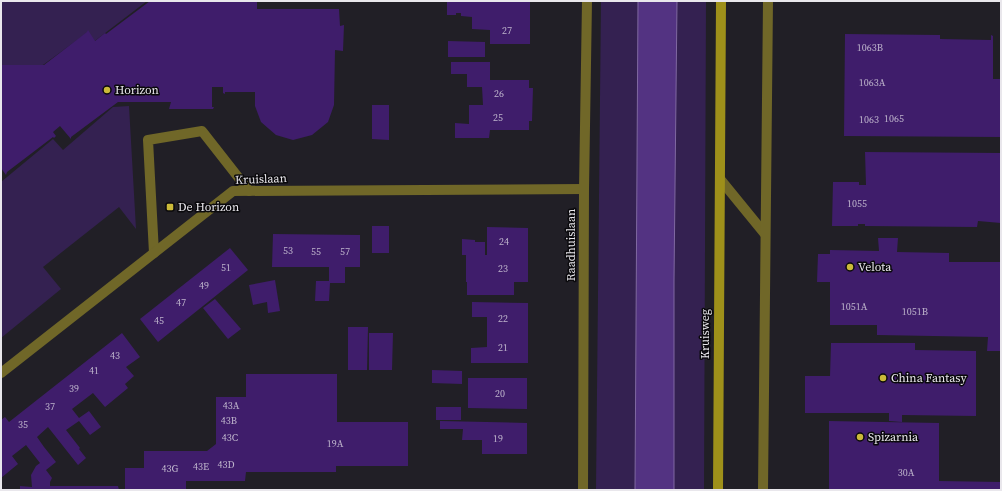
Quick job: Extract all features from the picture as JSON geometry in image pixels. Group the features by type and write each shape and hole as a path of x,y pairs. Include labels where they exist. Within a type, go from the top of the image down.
{"street":[{"name":"Raadhuislaan","path":"582,490 587,1"},
{"name":"Kruisweg","path":"718,490 721,1"},
{"path":"763,490 768,1"},
{"path":"154,253 148,140 202,131 249,191"},
{"path":"720,179 765,234"},
{"name":"Kruislaan","path":"1,373 233,191 584,189"}],"shaded area":[{"path":"1,1 147,1 92,43 84,35 36,70 1,69"},
{"path":"601,1 638,1 635,490 596,490"},
{"path":"638,1 677,1 674,281 674,490 635,490"},
{"path":"677,1 706,1 704,490 674,490 674,281"},
{"path":"129,106 136,229 119,207 43,267 61,289 1,338 1,182 53,139 63,150 113,107"}],"building":[{"name":"Horizon","path":"150,1 257,1 257,9 339,9 340,26 344,25 343,51 335,50 334,105 328,122 312,135 293,140 276,135 261,122 255,106 255,92 225,92 225,94 223,93 223,87 212,87 213,109 169,109 171,102 118,102 71,137 71,139 60,126 53,132 56,136 54,138 53,137 7,172 6,175 1,168 1,65 44,65 88,30 95,41"},
{"path":"447,1 530,1 530,44 490,44 490,30 472,29 472,17 461,16 461,13 456,13 456,15 447,15"},
{"path":"845,34 940,35 940,39 991,40 991,35 993,36 993,79 1001,79 1001,137 844,136"},
{"path":"448,41 485,42 485,57 448,57"},
{"path":"451,62 490,62 490,80 529,80 529,88 533,88 532,121 529,121 529,130 490,130 489,138 455,138 455,123 469,124 469,105 483,105 482,87 467,87 467,74 451,74"},
{"path":"372,105 389,105 389,140 372,139"},
{"path":"865,152 1001,153 1001,223 978,221 977,227 865,226 865,224 858,224 858,226 832,226 833,182 859,182 859,185 866,185"},
{"path":"372,226 389,226 389,253 372,253"},
{"path":"487,227 528,228 528,282 514,282 514,295 467,295 466,255 462,255 462,239 475,240 475,242 485,242 485,255 487,255"},
{"path":"273,234 360,235 360,267 345,267 345,283 330,283 329,301 315,301 316,281 329,281 329,267 272,267"},
{"path":"878,238 898,238 897,252 949,253 949,262 1001,262 1001,351 987,351 988,337 877,335 877,325 830,325 830,282 817,282 818,254 830,254 830,250 879,251"},
{"path":"230,248 248,270 158,342 140,319"},
{"path":"275,280 280,311 268,313 267,302 253,305 249,285"},
{"path":"215,299 241,329 228,339 203,308"},
{"path":"472,302 528,303 528,363 471,363 471,348 487,347 487,317 472,317"},
{"path":"348,327 368,327 367,370 348,370"},
{"path":"122,333 140,357 126,367 134,376 125,384 128,388 105,407 93,393 72,409 79,418 89,411 101,427 90,435 79,421 66,430 86,458 78,465 48,427 37,437 56,462 46,470 52,478 50,486 118,486 119,490 20,490 20,486 32,487 31,475 36,466 40,463 26,445 12,456 18,464 1,478 1,420 5,417 9,422"},
{"path":"369,333 393,333 392,370 369,370"},
{"path":"831,343 915,343 915,350 976,351 976,416 902,415 902,422 889,421 889,413 805,413 805,376 830,376"},
{"path":"432,370 462,371 462,384 432,383"},
{"path":"246,374 337,374 337,422 408,422 408,466 336,466 336,472 246,472 245,481 186,481 186,490 125,490 125,468 144,468 144,451 207,451 216,444 216,397 246,397"},
{"path":"468,378 527,378 527,409 468,408"},
{"path":"436,407 461,407 461,420 436,420"},
{"path":"440,421 527,423 527,454 482,454 482,440 462,440 463,429 440,429"},
{"path":"829,421 939,423 939,481 1001,482 1001,490 829,490"}],"place":[{"name":"Horizon","path":"107,90"},
{"name":"De Horizon","path":"170,207"},
{"name":"Velota","path":"850,267"},
{"name":"China Fantasy","path":"883,378"},
{"name":"Spizarnia","path":"860,437"}]}
